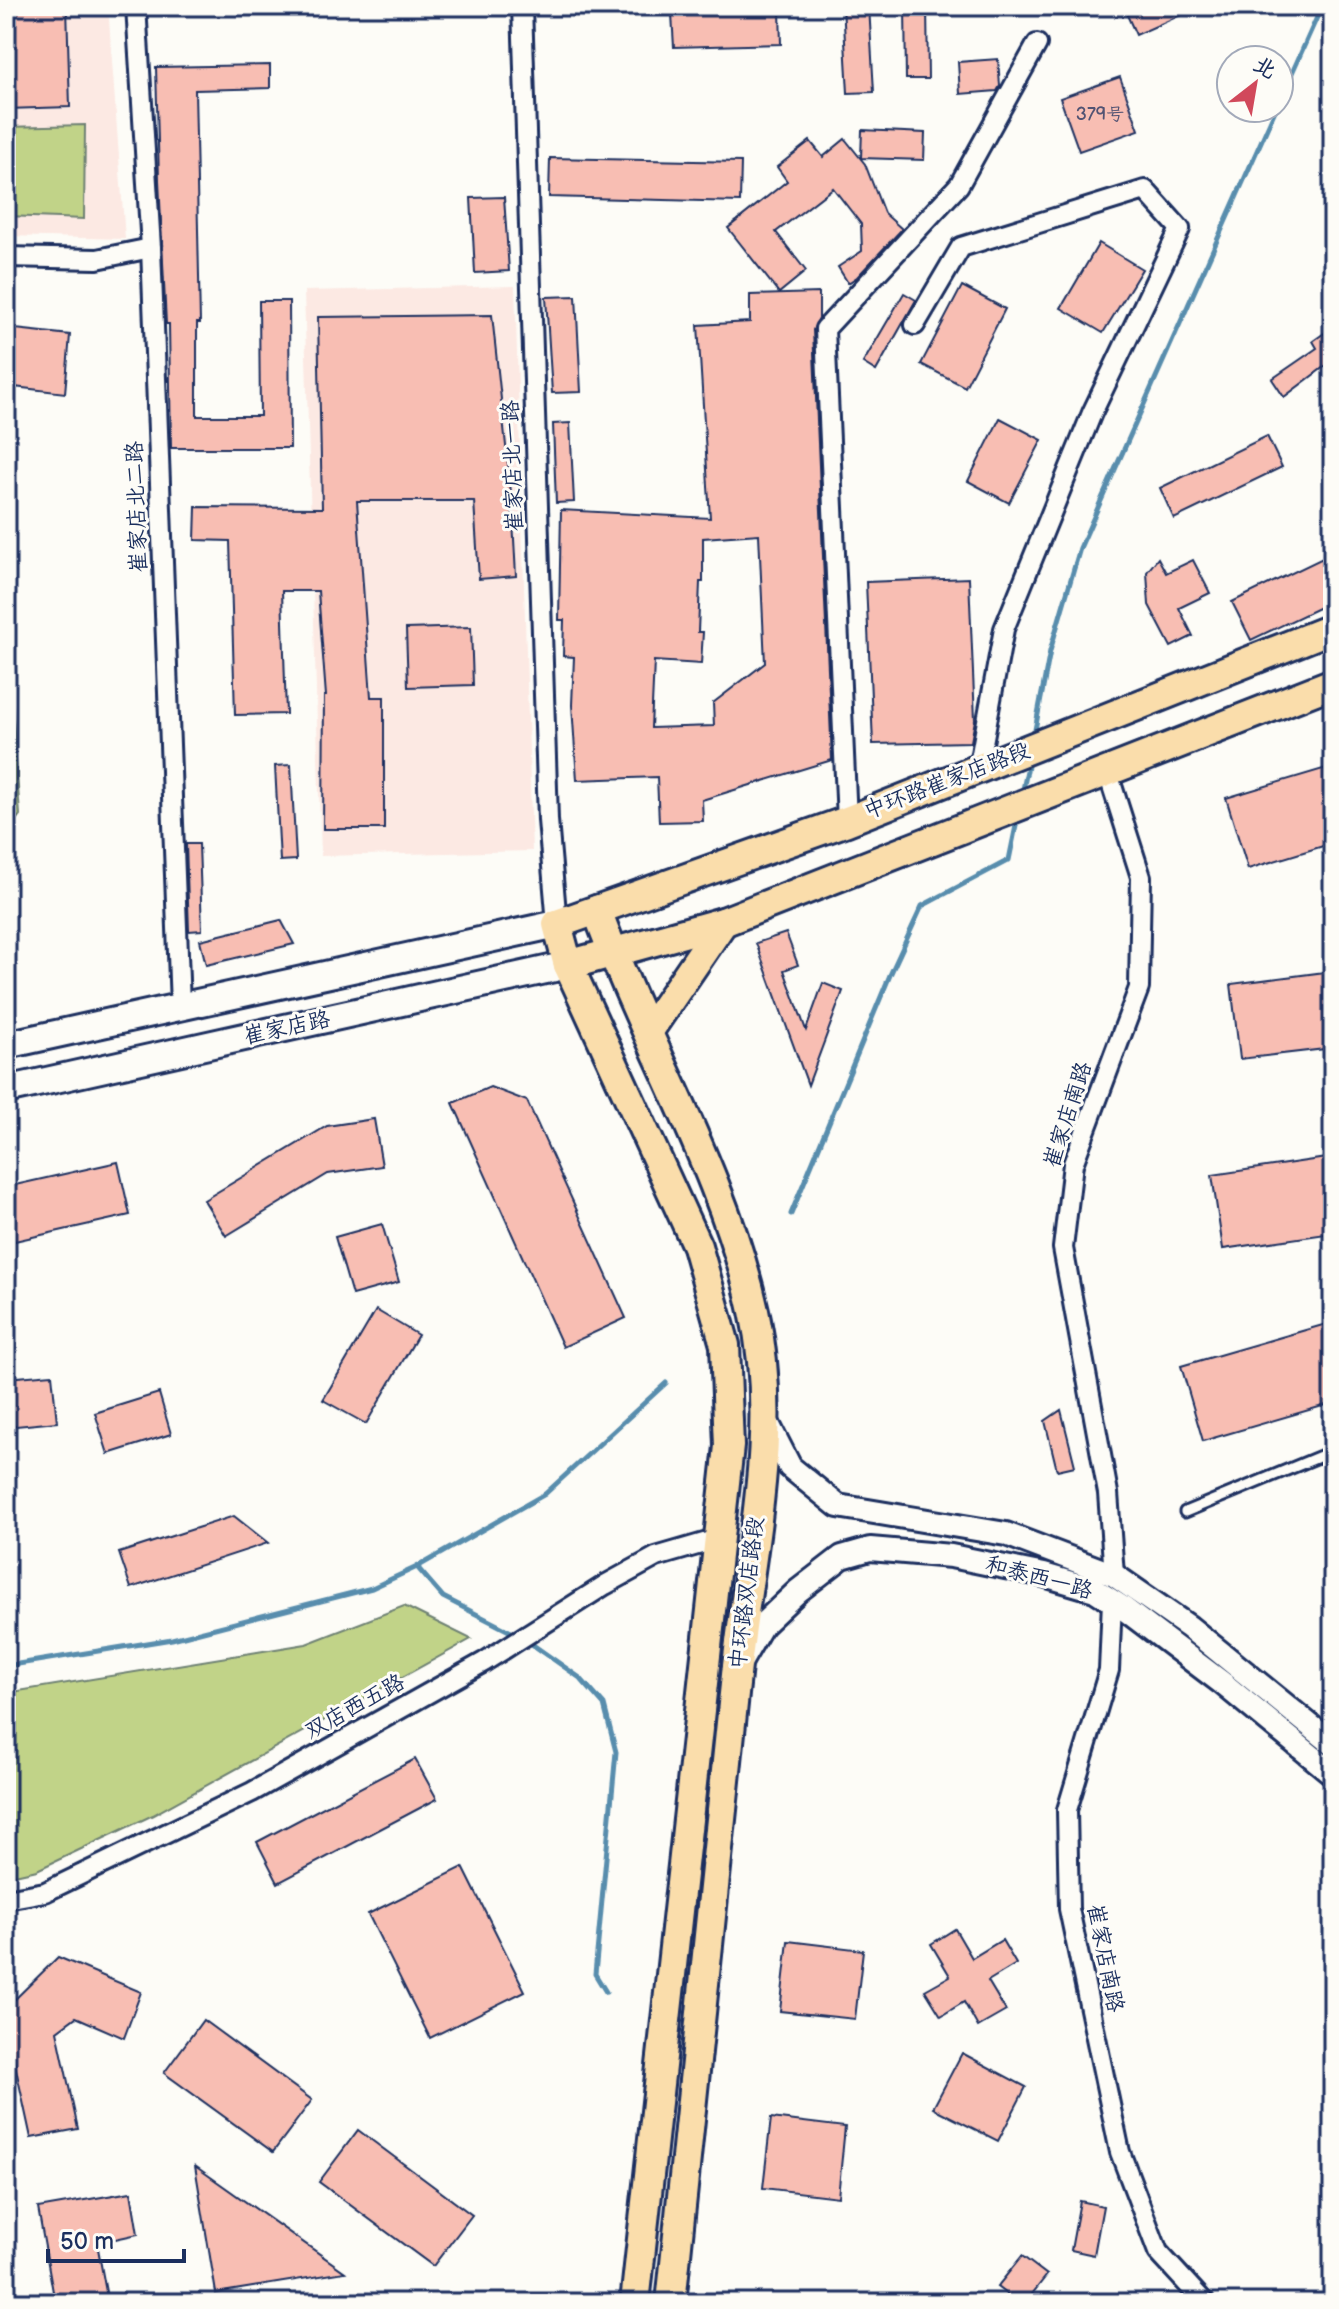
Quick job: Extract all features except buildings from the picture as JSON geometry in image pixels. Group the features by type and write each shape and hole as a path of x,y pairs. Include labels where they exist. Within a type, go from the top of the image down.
{"main road":[{"name":"中环路崔家店路段","path":"557,924 847,821 1333,628"},
{"path":"568,965 723,922 1333,683"},
{"name":"中环路双店路段","path":"597,910 613,954 724,1210 754,1311 766,1420 671,2303"},
{"path":"648,1032 723,922"},
{"name":"中环路双店路段","path":"557,924 568,965 697,1246 725,1345 729,1446 635,2303"},
{"name":"崔家店路","path":"6,1045 557,924"},
{"name":"崔家店路","path":"6,1090 568,965"}],"street":[{"name":"崔家店北二路","path":"136,6 151,248 180,1006"},
{"name":"崔家店北一路","path":"522,6 548,820 557,924"},
{"path":"847,821 825,329 959,185 1037,44"},
{"path":"915,325 961,247 1145,190 1180,229 1092,413 1004,629 985,767"},
{"path":"6,257 97,259 151,248"},
{"name":"崔家店南路","path":"1107,770 1141,877 1139,988 1073,1164 1063,1248 1108,1493 1114,1575"},
{"name":"和泰西一路","path":"766,1420 790,1467 838,1506 1006,1534 1114,1575 1189,1627 1333,1744"},
{"name":"双店西五路","path":"6,1899 45,1892 252,1792 484,1662 656,1557 718,1539"},
{"name":"和泰西一路","path":"737,1669 762,1625 798,1591 842,1557 870,1549 951,1556 1044,1575 1095,1590 1221,1682 1333,1774"},
{"name":"崔家店南路","path":"1112,1601 1109,1670 1067,1810 1069,1909 1120,2152 1158,2252 1205,2303"}],"lane":[{"path":"1185,1512 1333,1451"}],"shaded area":[{"path":"6,6 108,6 125,239 6,236"},
{"path":"515,286 532,851 321,856 304,291"}],"green space":[{"path":"85,125 84,219 6,216 6,127"},
{"path":"6,689 11,689 20,815 6,833"},
{"path":"404,1606 471,1639 153,1815 37,1870 6,1877 6,1693 306,1644"}],"waterway":[{"path":"1295,66 1322,6"},
{"path":"1034,735 1050,651 1080,548 1269,124"},
{"path":"1022,794 1029,761"},
{"path":"791,1214 890,975 922,906 1009,860 1018,816"},
{"path":"6,1666 172,1639 372,1588 417,1567 545,1494 666,1383"},
{"path":"417,1567 443,1597 517,1635"},
{"path":"526,1640 580,1678 604,1705 616,1752 595,1974 606,1992"}]}
